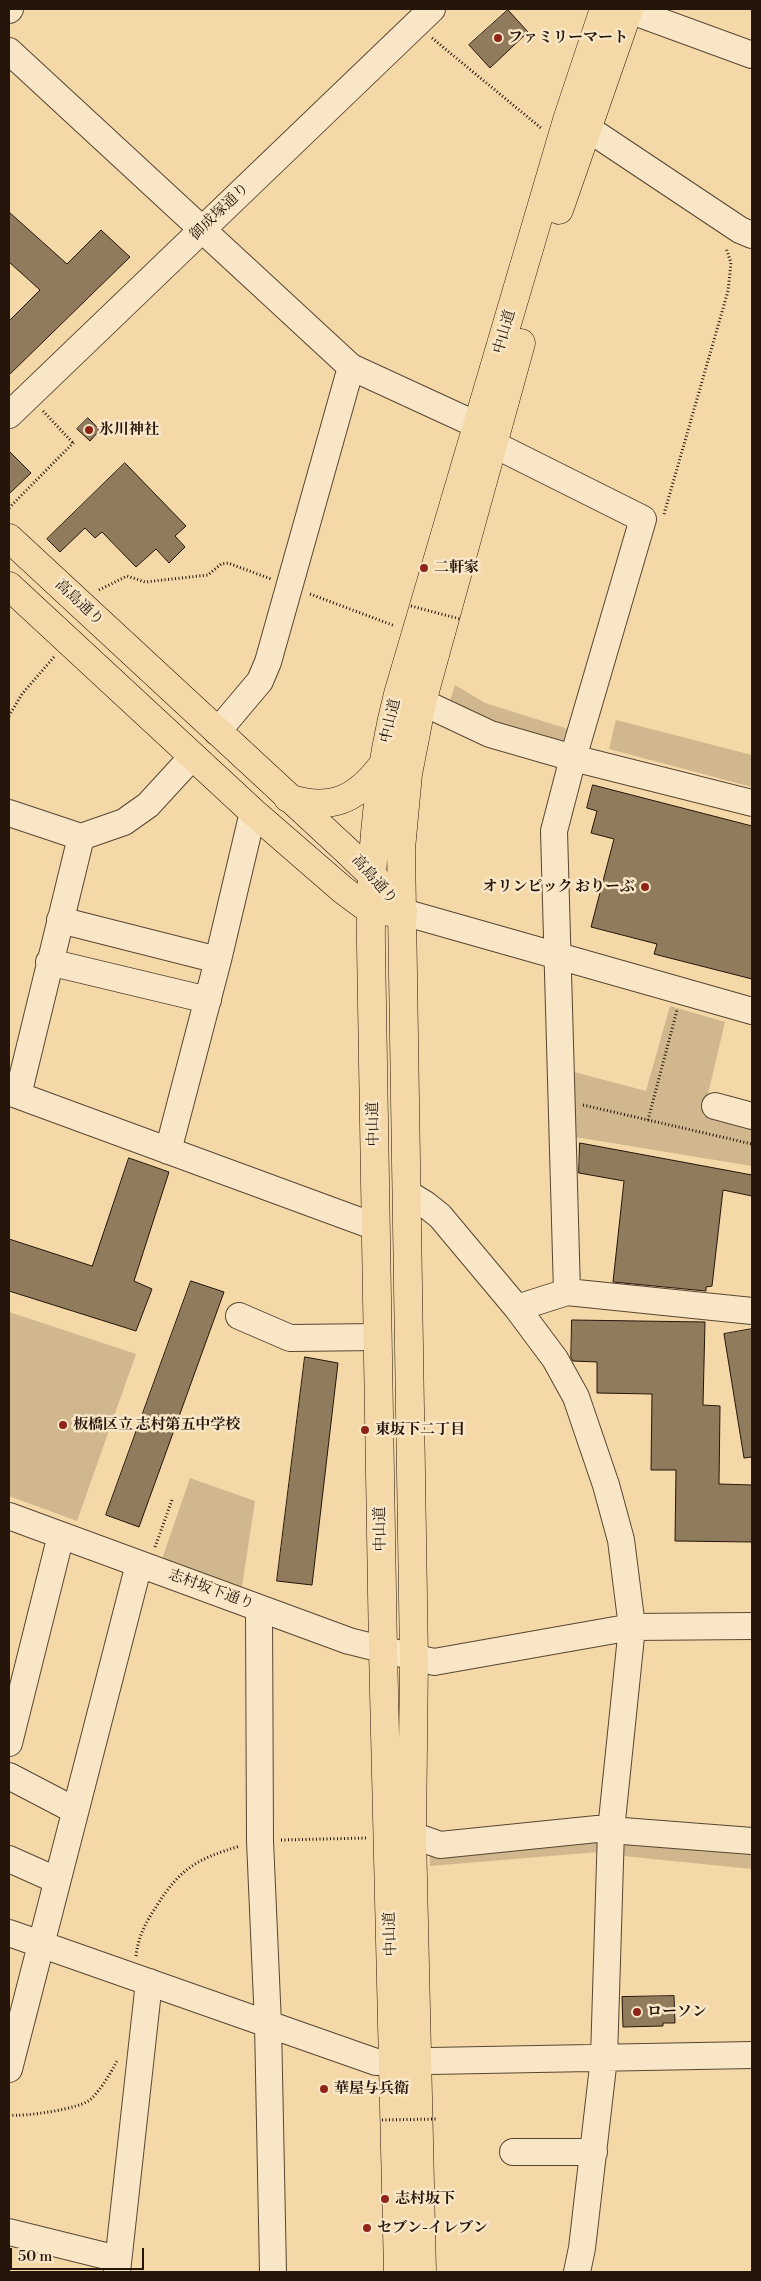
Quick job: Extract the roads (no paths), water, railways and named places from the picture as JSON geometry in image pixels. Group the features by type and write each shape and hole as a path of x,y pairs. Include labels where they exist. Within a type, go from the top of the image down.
{"main road":[{"name":"中山道","path":"422,2272 406,2061 383,1650 370,910 381,768 398,694 587,128 621,9"},
{"name":"中山道","path":"398,2272 412,1835 414,1659 401,849 404,812 414,737 485,434 567,120 621,9"},
{"name":"高島通り","path":"9,538 372,875 402,912"},
{"name":"高島通り","path":"9,586 253,812 342,890 370,910 402,912"},
{"path":"288,798 315,804 328,804 343,800 363,788 381,768"}],"street":[{"path":"621,9 752,55"},
{"name":"御成塚通り","path":"9,414 424,17"},
{"path":"9,51 351,367 485,434 644,519 573,758 554,831 567,1292"},
{"path":"587,128 740,230 752,235"},
{"path":"217,732 260,681 268,662 351,367"},
{"path":"422,702 490,734 573,758 752,803"},
{"path":"9,813 81,836 124,822 148,805 193,756"},
{"path":"168,1151 208,1000 253,812"},
{"path":"81,836 13,1094 376,1227"},
{"path":"402,912 752,1011"},
{"path":"60,920 218,960"},
{"path":"49,962 208,1000"},
{"path":"715,1106 752,1116"},
{"path":"407,1193 440,1216 517,1308 555,1359 576,1397 606,1485 621,1540 632,1627 611,1830 604,2058 582,2248 577,2272"},
{"path":"517,1308 567,1292 752,1311"},
{"path":"239,1316 290,1338 378,1336"},
{"name":"志村坂下通り","path":"9,1516 61,1535 147,1560 259,1608 349,1641 414,1659 434,1662 632,1627 752,1626"},
{"path":"9,1744 61,1535"},
{"path":"9,2069 73,1815 147,1560"},
{"path":"259,1608 260,1841 268,2024 273,2272"},
{"path":"9,1776 73,1815"},
{"path":"9,1787 73,1815"},
{"path":"412,1835 440,1845 596,1829 752,1841"},
{"path":"9,1859 56,1880"},
{"path":"9,1933 372,2060 752,2055"},
{"path":"9,2232 117,2266 141,1980"},
{"path":"513,2152 594,2152"}],"place":[{"name":"ファミリーマート","path":"498,38"},
{"name":"氷川神社","path":"89,430"},
{"name":"二軒家","path":"424,568"},
{"name":"オリンピック おりーぶ","path":"645,887"},
{"name":"板橋区立 志村第五中学校","path":"63,1425"},
{"name":"東坂下二丁目","path":"365,1430"},
{"name":"ローソン","path":"637,2012"},
{"name":"華屋与兵衛","path":"324,2089"},
{"name":"志村坂下","path":"385,2199"},
{"name":"セブン-イレブン","path":"367,2228"}]}
